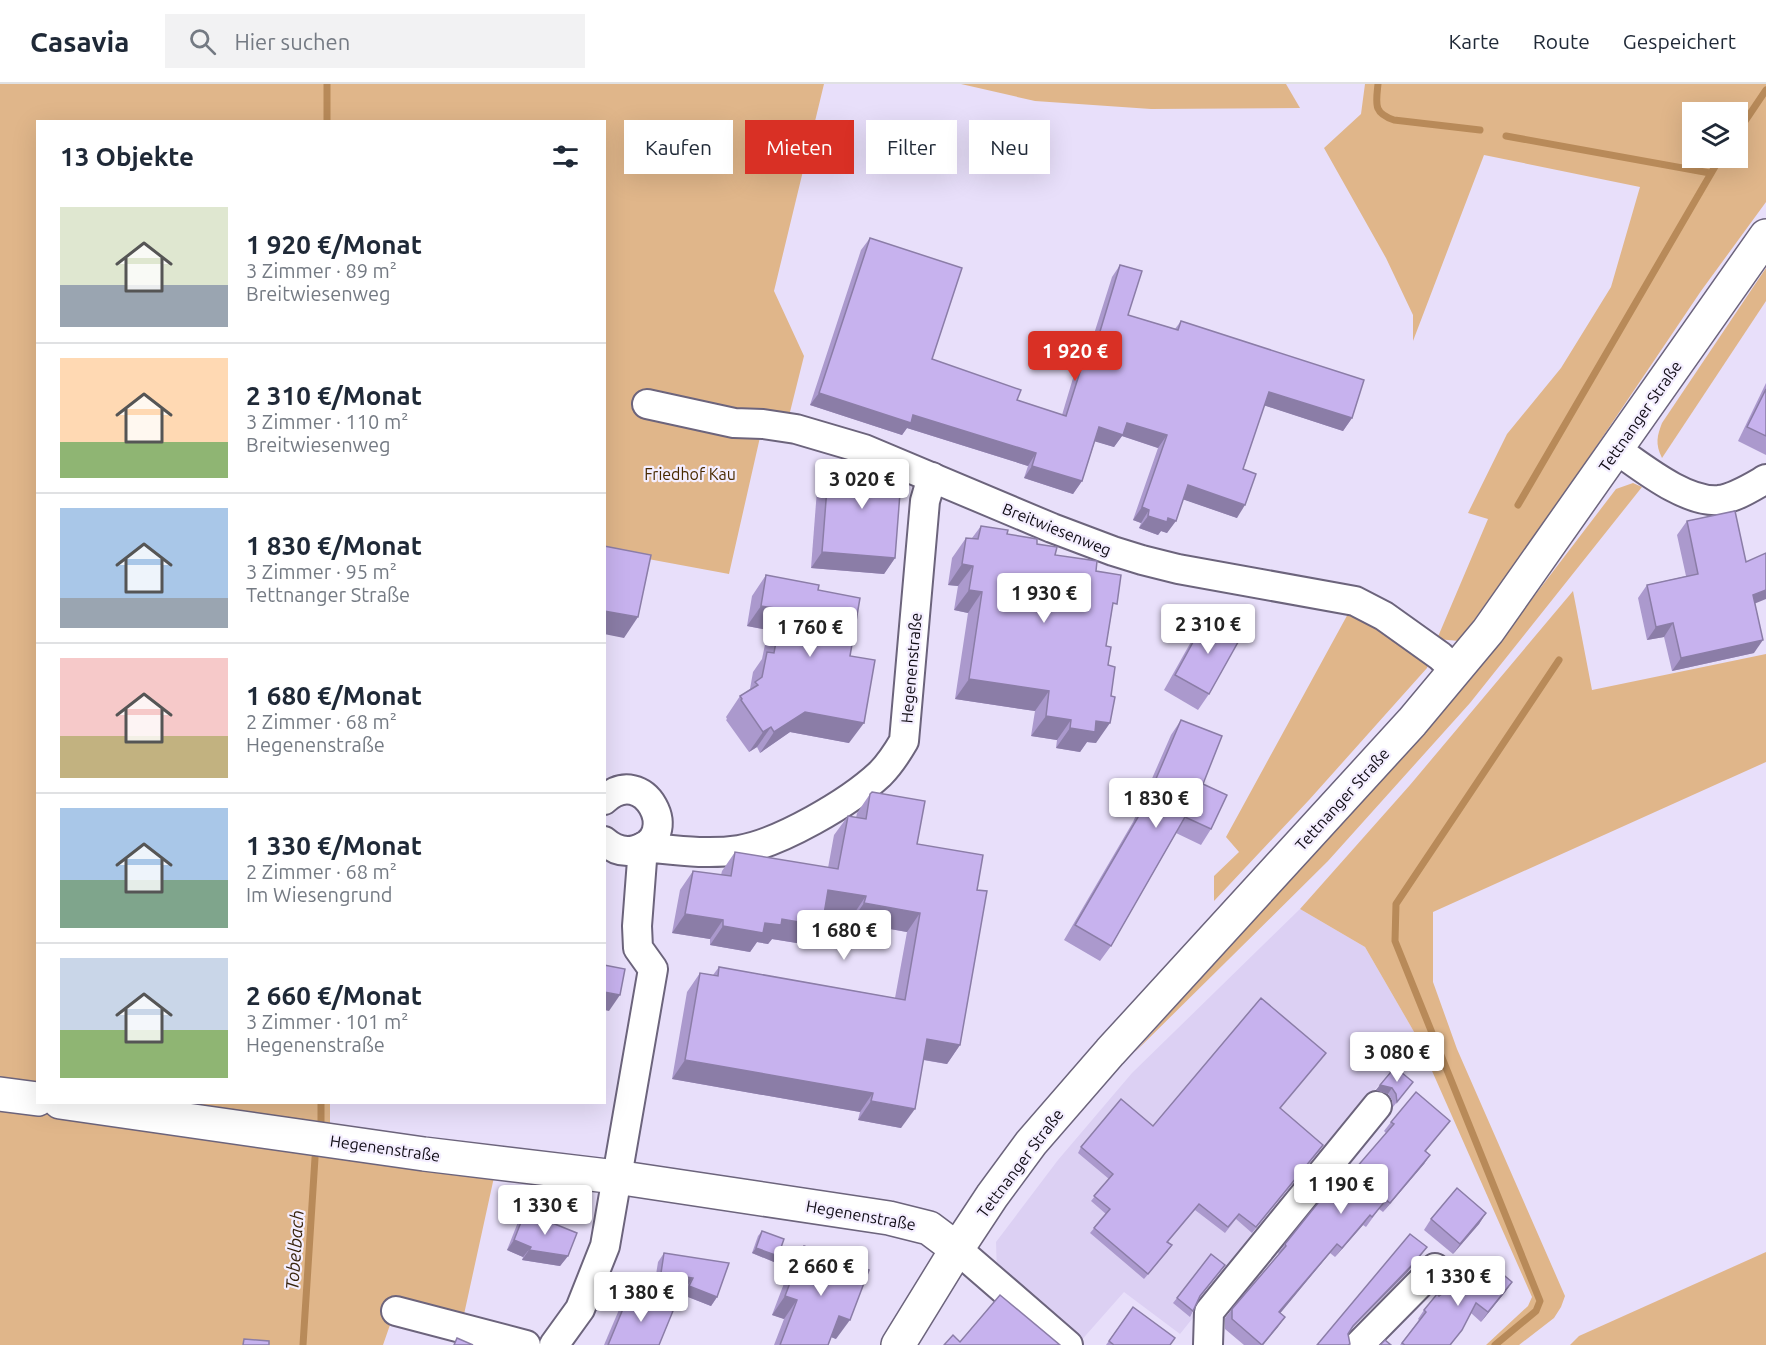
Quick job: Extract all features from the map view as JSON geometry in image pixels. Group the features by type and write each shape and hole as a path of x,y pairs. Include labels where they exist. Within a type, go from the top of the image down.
{"main road":[{"name":"Tettnanger Straße","path":"898,1345 957,1249 1031,1143 1110,1052 1456,671 1488,632 1766,236"},
{"path":"0,1094 36,1100"},
{"name":"Hegenenstraße","path":"74,1104 424,1154 616,1177 889,1218 929,1228 957,1249"}],"street":[{"name":"Breitwiesenweg","path":"646,404 734,423 796,429 864,449 1113,552 1178,569 1355,601 1384,616 1440,656 1456,671"},
{"path":"1617,450 1655,476 1700,498 1720,500 1766,479"},
{"name":"Hegenenstraße","path":"606,842 614,848 625,851 643,847 706,853 754,846 784,835 841,803 879,775 893,760 904,741 925,501 932,477"},
{"path":"554,1345 580,1309 605,1246 653,969 638,948 637,926 643,847 655,834 658,823 656,811 650,800 641,793 629,790 617,792 606,799"},
{"path":"1208,1345 1209,1312 1377,1106"},
{"path":"957,1249 1068,1345"},
{"path":"1359,1345 1435,1268"},
{"path":"396,1311 526,1345"}],"shaded area":[{"path":"1300,909 1365,947 1417,1037 1180,1334 1124,1292 1079,1343 997,1273 996,1242 1058,1160 1132,1073"}],"green space":[{"name":"Friedhof Kau","path":"0,84 824,84 815,120 745,120 745,174 802,174 774,291 804,356 786,428 763,424 729,574 606,551 606,120 36,120 36,1090 0,1084"},
{"path":"961,84 1286,84 1300,108 1151,109 1035,101"},
{"path":"1365,84 1766,84 1766,202 1701,291 1554,509 1459,641 1437,639 1488,519 1468,513 1507,434 1561,368 1611,287 1640,187 1484,155 1413,341 1413,315 1386,258 1324,148 1361,114"},
{"path":"1766,268 1766,301 1662,458 1658,440 1662,423"},
{"path":"1633,483 1642,487 1470,703 1328,861 1135,1052 1503,637 1616,489"},
{"path":"1573,591 1592,690 1766,654 1766,762 1433,912 1433,982 1457,1049 1565,1296 1554,1318 1519,1345 1486,1345 1528,1306 1532,1297 1417,1037 1365,947 1300,909 1410,785"},
{"path":"1355,601 1432,650 1427,668 1309,800 1214,901 1214,876 1239,852 1226,837"},
{"path":"0,1104 496,1168 463,1319 399,1299 383,1345 0,1345"},
{"path":"142,1104 330,1104 330,1129"},
{"path":"1766,1252 1766,1345 1570,1345 1579,1336"}],"building":[{"path":"870,238 962,268 932,359 1021,390 1017,400 1066,416 1085,356 1092,358 1120,265 1142,271 1128,315 1178,330 1181,321 1364,380 1352,418 1269,392 1243,469 1256,474 1245,505 1188,485 1176,521 1168,518 1167,522 1148,516 1149,510 1142,507 1167,435 1127,423 1123,435 1099,427 1082,481 1032,466 1036,453 913,415 911,423 819,393"},
{"path":"1766,389 1766,436 1747,427"},
{"path":"829,462 902,467 895,558 822,552"},
{"path":"1735,511 1746,562 1766,553 1766,590 1753,595 1763,640 1681,658 1673,623 1656,627 1647,585 1698,574 1687,521"},
{"path":"981,526 1008,530 1007,534 1037,539 1037,544 1057,547 1055,555 1097,561 1096,571 1121,575 1117,604 1113,603 1106,646 1111,647 1108,665 1115,667 1111,696 1115,697 1110,723 1096,721 1095,732 1070,728 1071,720 1046,716 1049,691 969,679 982,592 969,590 973,566 962,564 966,538 978,539"},
{"path":"606,546 651,555 638,617 606,611"},
{"path":"766,575 819,585 818,590 860,598 850,656 875,660 864,723 805,712 774,732 771,727 763,732 741,700 740,696 758,685 755,682 762,677 767,652 774,653 782,609 761,606"},
{"path":"1208,615 1242,635 1209,694 1175,675"},
{"path":"1181,720 1222,736 1203,784 1227,795 1211,829 1185,817 1111,946 1075,925 1144,807"},
{"path":"872,792 925,801 917,844 983,855 977,890 987,891 960,1045 927,1039 915,1109 871,1101 873,1093 685,1060 700,973 718,976 719,967 905,1000 920,913 864,903 866,896 828,890 822,926 782,919 781,925 765,923 763,933 723,926 723,920 685,914 693,871 731,876 735,852 838,869 848,816 866,819"},
{"path":"606,965 625,969 620,995 606,992"},
{"path":"1261,998 1326,1053 1280,1108 1323,1145 1256,1227 1239,1214 1228,1227 1199,1204 1167,1242 1172,1245 1148,1274 1094,1228 1110,1209 1094,1196 1113,1174 1081,1147 1121,1099 1153,1126"},
{"path":"1395,1067 1413,1082 1397,1102 1392,1088 1380,1085"},
{"path":"1416,1092 1450,1121 1425,1151 1430,1155 1390,1203 1386,1200 1372,1217 1370,1215 1342,1248 1337,1244 1279,1312 1285,1317 1262,1345 1232,1319 1232,1309 1286,1246 1285,1244 1338,1178 1343,1183 1394,1124 1391,1122"},
{"path":"1457,1188 1486,1213 1460,1244 1431,1219"},
{"path":"525,1212 577,1233 568,1256 529,1250 531,1247 514,1240"},
{"path":"762,1231 784,1239 778,1256 756,1248"},
{"path":"1410,1234 1427,1247 1353,1326 1348,1334 1350,1344 1317,1345"},
{"path":"804,1246 869,1270 850,1320 839,1316 828,1345 780,1345 797,1300 785,1296"},
{"path":"664,1253 729,1263 717,1297 689,1286 693,1278 661,1273"},
{"path":"1211,1254 1225,1265 1200,1296 1193,1311 1177,1298"},
{"path":"1487,1261 1512,1282 1488,1312 1476,1303 1462,1330 1450,1345 1405,1345 1402,1343 1437,1294 1439,1296"},
{"path":"630,1292 673,1311 659,1345 608,1345"},
{"path":"1000,1295 1060,1345 944,1345 953,1335 960,1342"},
{"path":"1133,1307 1175,1338 1170,1345 1114,1345 1109,1341"},
{"path":"457,1338 473,1345 454,1345"},
{"path":"244,1339 269,1341 269,1345 243,1345"},
{"path":"1385,1340 1391,1345 1380,1345"}],"waterway":[{"name":"Tobelbach","path":"327,84 327,120"},
{"path":"1378,84 1377,107 1387,117 1394,120 1480,130"},
{"path":"1748,117 1766,90"},
{"path":"1506,136 1710,173"},
{"path":"1518,505 1714,168"},
{"path":"1495,1345 1536,1311 1540,1301 1395,941 1396,904 1559,660"},
{"name":"Tobelbach","path":"321,1104 321,1121"},
{"name":"Tobelbach","path":"303,1345 315,1158"}]}
